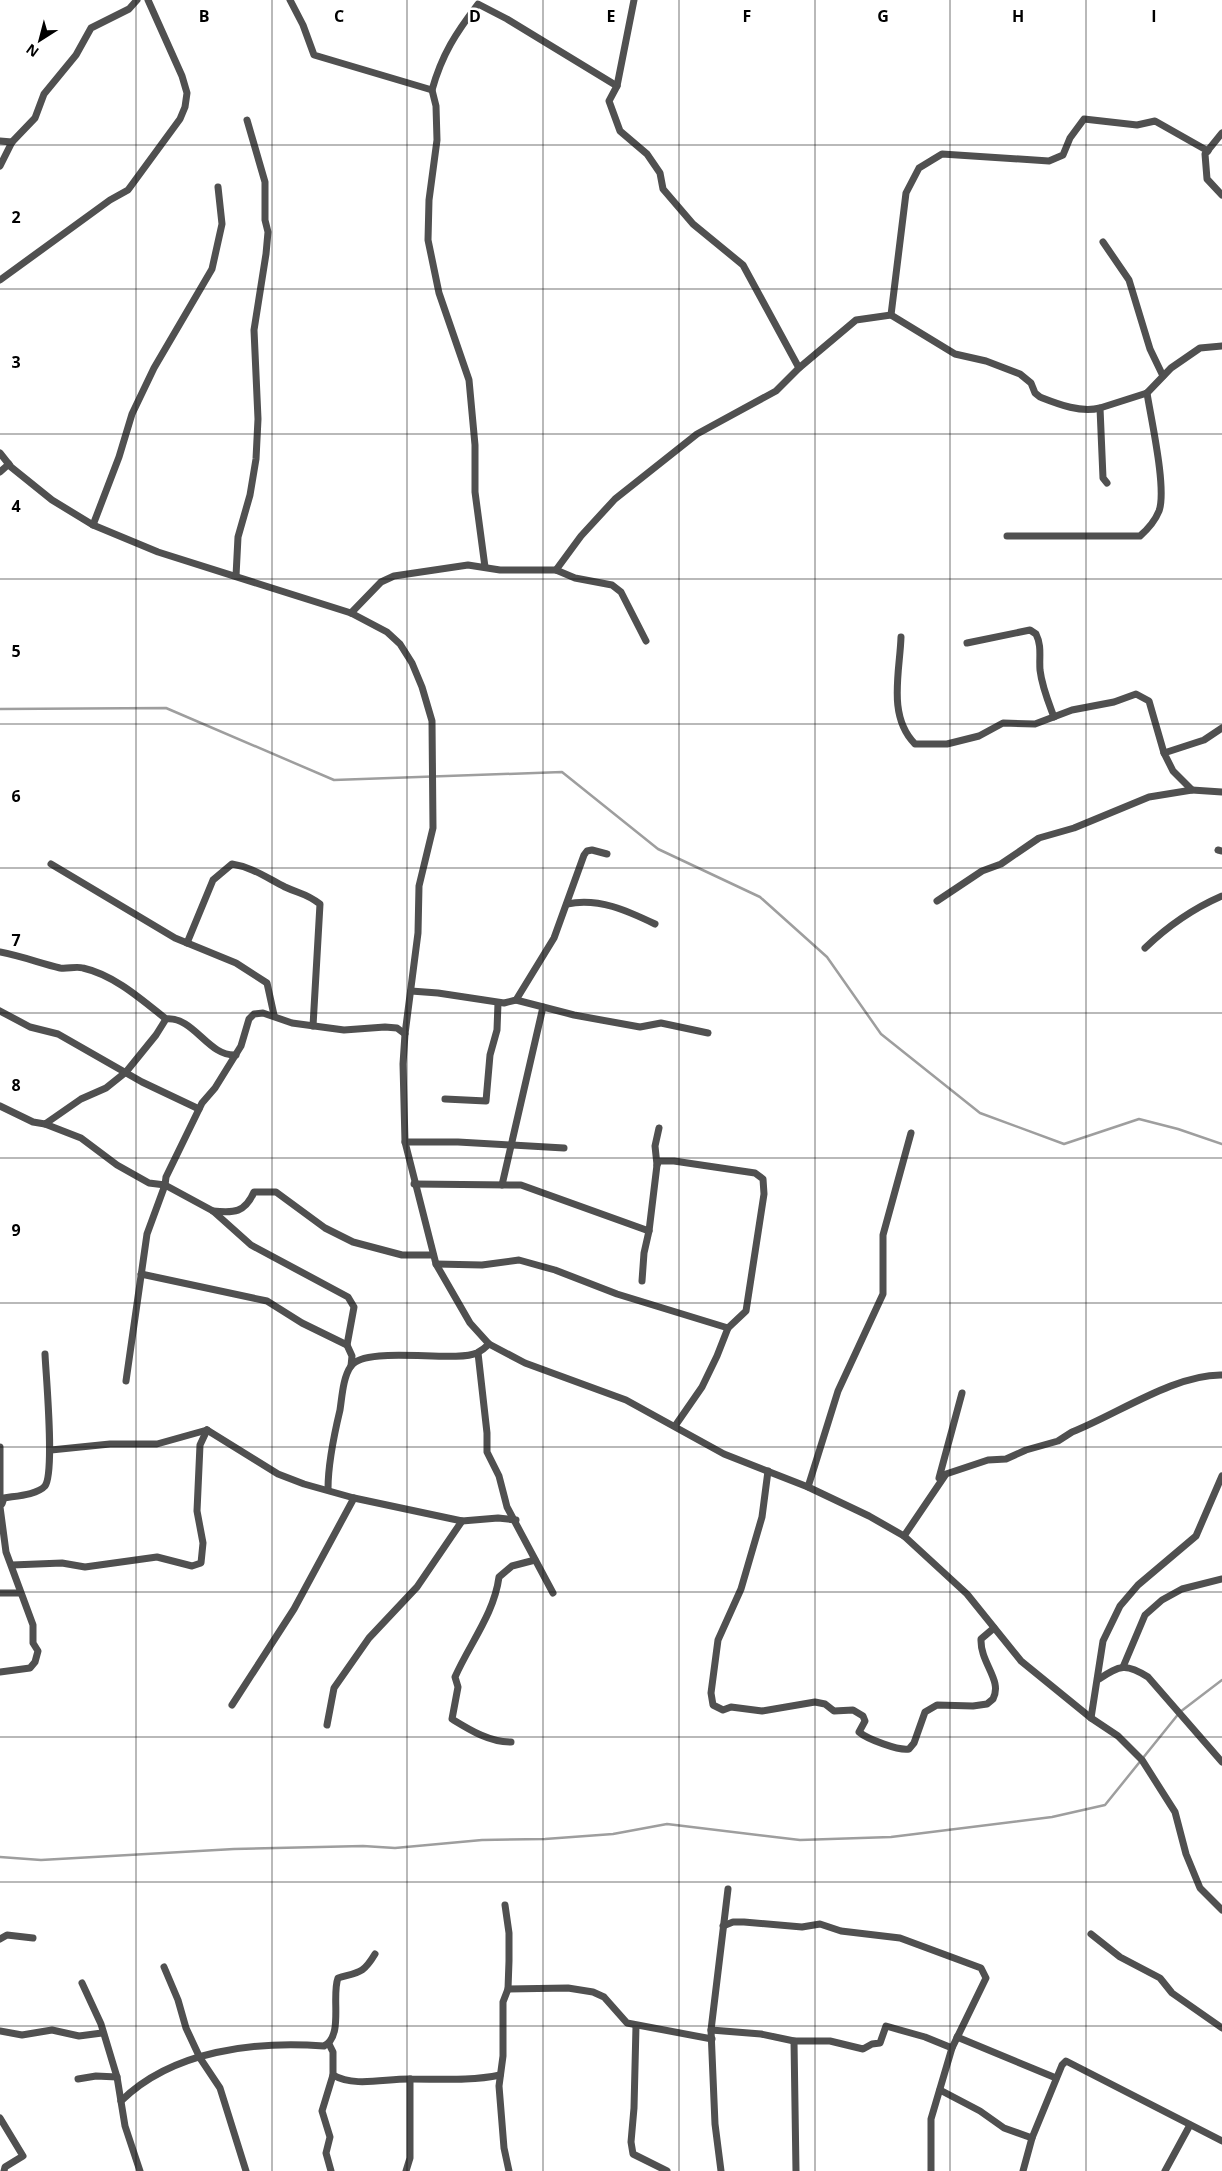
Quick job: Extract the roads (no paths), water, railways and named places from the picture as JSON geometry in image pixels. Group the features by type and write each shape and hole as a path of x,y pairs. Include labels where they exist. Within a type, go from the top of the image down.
{"street":[{"path":"0,166 12,142 35,118 44,94 76,55 91,28 129,8 137,0"},
{"path":"0,280 110,200 128,190 180,119 185,107 187,93 182,76 148,0"},
{"path":"290,0 303,26 314,55 432,90"},
{"path":"634,0 617,86 609,101 620,131 647,154 660,173 663,189 693,224 743,266 799,368"},
{"path":"485,567 475,492 475,445 469,380 439,293 428,240 429,200 437,140 436,106 432,90 439,63 457,31 480,2 617,86"},
{"path":"891,315 906,193 919,168 942,154 1049,161 1063,156 1070,138 1084,119 1137,125 1155,121 1208,151"},
{"path":"236,576 238,537 250,495 256,459 258,412 254,330 268,232 265,220 265,182 247,120"},
{"path":"1222,133 1205,154 1207,179 1222,195"},
{"path":"0,141 12,142"},
{"path":"93,525 119,457 132,414 154,368 212,269 222,224 218,187"},
{"path":"1103,242 1129,280 1150,350 1163,376"},
{"path":"556,570 581,536 615,499 697,434 776,391 799,368 856,320 880,314 891,315 955,354 995,364 1020,374 1031,383 1035,393 1040,397 1080,409 1100,408 1147,392 1182,359 1200,348 1222,346"},
{"path":"1007,536 1140,536 1150,527 1160,510 1160,489 1155,439 1147,392"},
{"path":"1100,408 1103,478 1107,483"},
{"path":"0,453 9,464 52,500 93,525 158,552 351,613 386,632 400,644 422,686 432,721 433,828 419,886 418,933 405,1034 403,1064 405,1142 414,1184 436,1264 470,1323 489,1344 525,1363 626,1400 724,1454 808,1487 869,1516 904,1536 967,1594 1021,1661 1091,1718 1118,1736 1142,1760 1175,1812 1186,1854 1200,1888 1222,1910"},
{"path":"0,472 9,464"},
{"path":"351,613 382,582 394,576 468,565 500,570 556,570 575,578 612,585 621,592 646,642"},
{"path":"967,643 1030,630 1036,634 1041,650 1040,667 1043,689 1054,717"},
{"path":"900,636 896,698 906,735 915,744 947,744 979,736 1003,723 1035,724 1072,710 1114,702 1136,694 1149,701 1164,753 1173,772 1192,790"},
{"path":"1164,753 1204,740 1222,728"},
{"path":"937,901 982,871 1002,864 1039,838 1055,831 1074,828 1149,797 1192,790 1222,792"},
{"path":"516,1000 554,938 587,851 592,850 607,854"},
{"path":"50,864 187,943 236,963 266,983 274,1015"},
{"path":"187,943 193,924 213,880 232,864 248,867 288,889 306,894 320,904 313,1026"},
{"path":"1145,948 1168,926 1195,908 1222,896"},
{"path":"567,904 589,901 626,910 655,924"},
{"path":"0,952 26,957 62,968 82,967 102,975 138,996 166,1018 171,1018 188,1026 224,1054 236,1055"},
{"path":"411,991 438,992 504,1003 516,1000 640,1027 661,1023 708,1033"},
{"path":"445,1099 486,1101 490,1055 497,1030 498,1002"},
{"path":"502,1185 543,1007"},
{"path":"0,1011 30,1027 58,1034 142,1082 199,1109"},
{"path":"126,1382 147,1234 166,1185 166,1177 199,1109 236,1055 249,1019 254,1014 263,1012 292,1023 344,1030 385,1026 397,1028 405,1034"},
{"path":"45,1124 80,1099 106,1088 126,1072 156,1035 166,1018"},
{"path":"0,1106 33,1122 45,1124 81,1138 117,1165 149,1183 166,1185 213,1211 251,1245 348,1297 354,1307 347,1345 352,1356 351,1366 337,1424 328,1474 328,1489"},
{"path":"642,1281 644,1253 649,1231 657,1165 655,1146 659,1128"},
{"path":"808,1487 838,1391 883,1294 883,1234 911,1132"},
{"path":"405,1142 458,1142 564,1148"},
{"path":"657,1165 659,1161 674,1161 756,1173 763,1180 764,1194 746,1311 728,1328 702,1387 676,1426"},
{"path":"414,1184 521,1185 649,1231"},
{"path":"213,1211 233,1213 249,1204 254,1192 265,1190 276,1192 325,1228 353,1242 402,1255 433,1255"},
{"path":"436,1264 482,1265 519,1260 555,1270 617,1294 728,1328"},
{"path":"141,1274 267,1301 302,1323 347,1345"},
{"path":"351,1366 359,1359 407,1354 461,1356 478,1353 489,1344"},
{"path":"478,1353 487,1434 487,1452 499,1476 507,1507 516,1520 553,1592"},
{"path":"0,1508 4,1498 39,1490 46,1485 51,1450 45,1354"},
{"path":"938,1481 946,1474 959,1468 988,1460 1006,1459 1026,1450 1058,1441 1072,1432 1105,1419 1125,1407 1197,1377 1222,1375"},
{"path":"904,1536 938,1481 962,1393"},
{"path":"51,1450 110,1444 157,1444 207,1430 278,1474 304,1484 328,1489 354,1498 462,1521 498,1518 516,1520"},
{"path":"12,1565 62,1563 85,1567 157,1557 192,1566 201,1563 204,1543 197,1511 200,1445 207,1430"},
{"path":"0,1447 0,1508 6,1552 12,1565 19,1593 33,1625 33,1643 38,1651 35,1662 30,1668 0,1672"},
{"path":"768,1471 762,1517 740,1589 718,1640 711,1693 713,1706 718,1709 739,1708 762,1712 815,1702 825,1704 834,1711 853,1710 862,1716 865,1721 859,1732 866,1738 888,1743 894,1748 908,1749 914,1743 925,1712 929,1709 937,1705 987,1704 994,1699 997,1685 980,1649 981,1639 994,1628"},
{"path":"1091,1718 1099,1679 1103,1641 1120,1606 1138,1585 1196,1536 1222,1476"},
{"path":"232,1705 294,1609 354,1498"},
{"path":"327,1725 334,1688 369,1638 417,1587 462,1521"},
{"path":"511,1742 498,1742 469,1730 452,1719 458,1687 456,1677 487,1617 497,1590 499,1577 512,1566 535,1560"},
{"path":"1123,1667 1145,1615 1162,1600 1182,1589 1222,1579"},
{"path":"0,1593 19,1593"},
{"path":"1099,1679 1116,1668 1123,1667 1134,1669 1148,1677 1222,1762"},
{"path":"721,2171 715,2124 711,2030 728,1888"},
{"path":"505,1905 509,1933 508,1989 503,2002 505,2015 499,2086 504,2148 509,2171"},
{"path":"723,1926 744,1922 802,1928 820,1924 841,1931 900,1938 981,1968 986,1978 952,2048 930,2119 931,2167 925,2171"},
{"path":"1091,1934 1120,1957 1160,1978 1172,1993 1222,2028"},
{"path":"0,1939 6,1935 33,1938"},
{"path":"121,2101 135,2087 159,2073 200,2058 239,2047 324,2046 329,2044 333,2037 336,2011 335,1993 338,1978 360,1973 368,1966 375,1954"},
{"path":"164,1967 178,2000 186,2028 200,2058 220,2088 246,2171"},
{"path":"82,1983 117,2077 125,2126 140,2171"},
{"path":"508,1989 568,1988 593,1992 604,1998 628,2023 712,2039"},
{"path":"636,2026 634,2108 631,2142 633,2154 667,2171"},
{"path":"711,2030 761,2034 794,2041 830,2041 863,2049 872,2044 880,2043 886,2026 924,2037 952,2048"},
{"path":"0,2031 22,2034 52,2030 79,2036 102,2033"},
{"path":"957,2037 1056,2078"},
{"path":"794,2041 796,2171"},
{"path":"329,2044 333,2052 332,2075 322,2111 330,2137 326,2153 331,2171"},
{"path":"1023,2171 1032,2138 1056,2078 1066,2061 1222,2141"},
{"path":"332,2075 342,2080 385,2081 482,2079 500,2075"},
{"path":"78,2079 96,2076 117,2077"},
{"path":"406,2171 410,2158 410,2079"},
{"path":"940,2090 980,2111 1004,2128 1032,2138"},
{"path":"0,2118 23,2156 4,2167 4,2171"},
{"path":"1165,2171 1190,2125"}],"waterway":[{"path":"0,709 166,708 334,780 562,772 658,849 760,897 827,957 881,1034 980,1113 1064,1144 1139,1119 1178,1129 1222,1144"},
{"path":"0,1857 41,1860 234,1849 363,1846 395,1848 482,1840 545,1839 613,1834 667,1824 800,1840 891,1837 1052,1817 1105,1805 1180,1712 1222,1680"}]}
